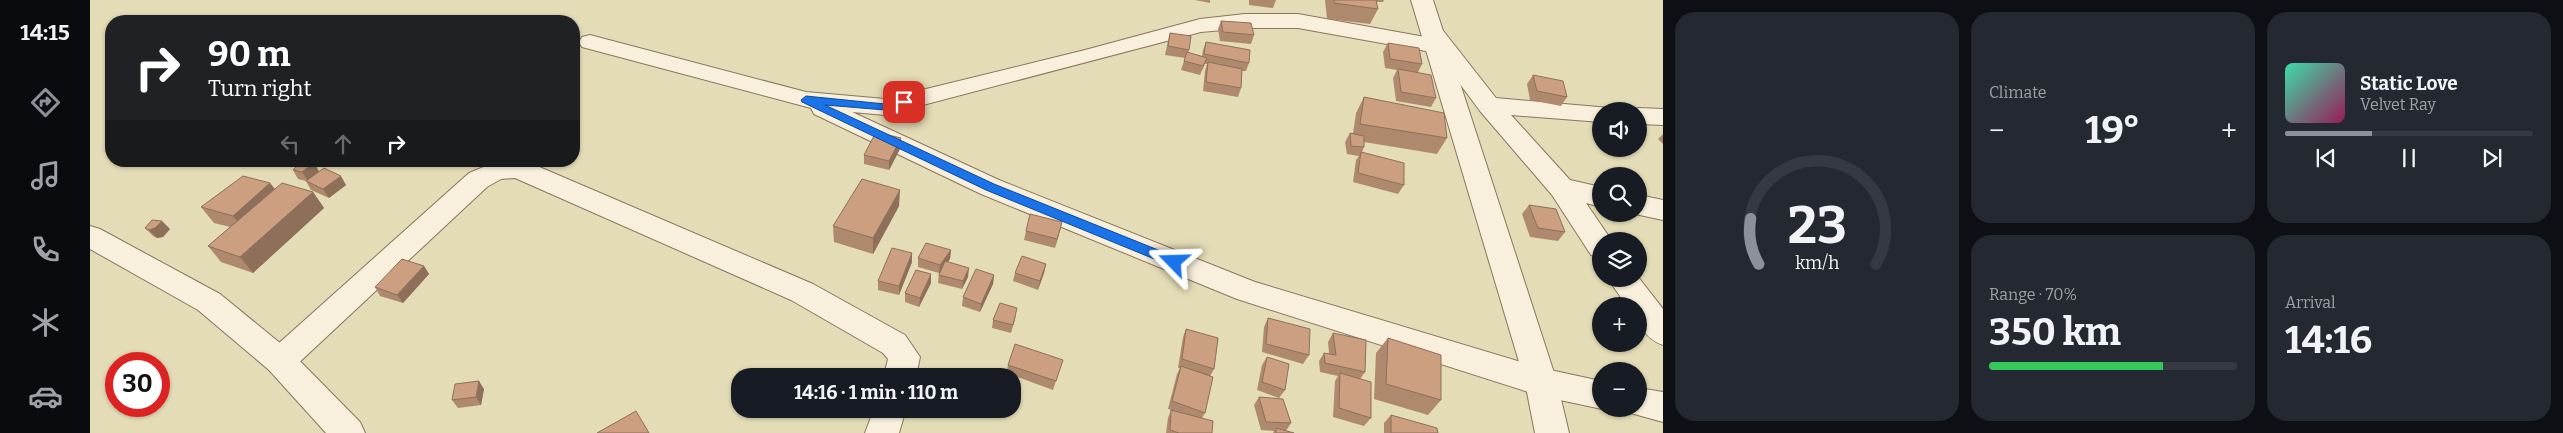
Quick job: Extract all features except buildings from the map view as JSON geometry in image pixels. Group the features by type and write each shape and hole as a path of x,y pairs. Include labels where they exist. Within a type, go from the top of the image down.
{"street":[{"path":"1422,0 1541,382 1552,433"},
{"path":"590,42 806,100 885,107 1200,26 1245,21 1298,21 1435,39 1561,188 1592,234"},
{"path":"806,100 990,187 1247,292 1541,382 1592,393"},
{"path":"1489,105 1592,113"},
{"path":"1647,116 1663,117"},
{"path":"280,360 478,180 490,172 503,168 521,170 802,292 894,344 904,357 902,368"},
{"path":"1561,188 1592,195"},
{"path":"1647,207 1663,210"},
{"path":"90,236 209,302 280,360 348,433"},
{"path":"1629,287 1663,332"},
{"path":"1647,404 1663,407"},
{"path":"882,433 887,418"}],"shaded area":[{"path":"90,0 1663,0 1663,433 90,433"}],"route":[{"path":"904,102 885,107 806,100 990,187 1174,262"}]}
